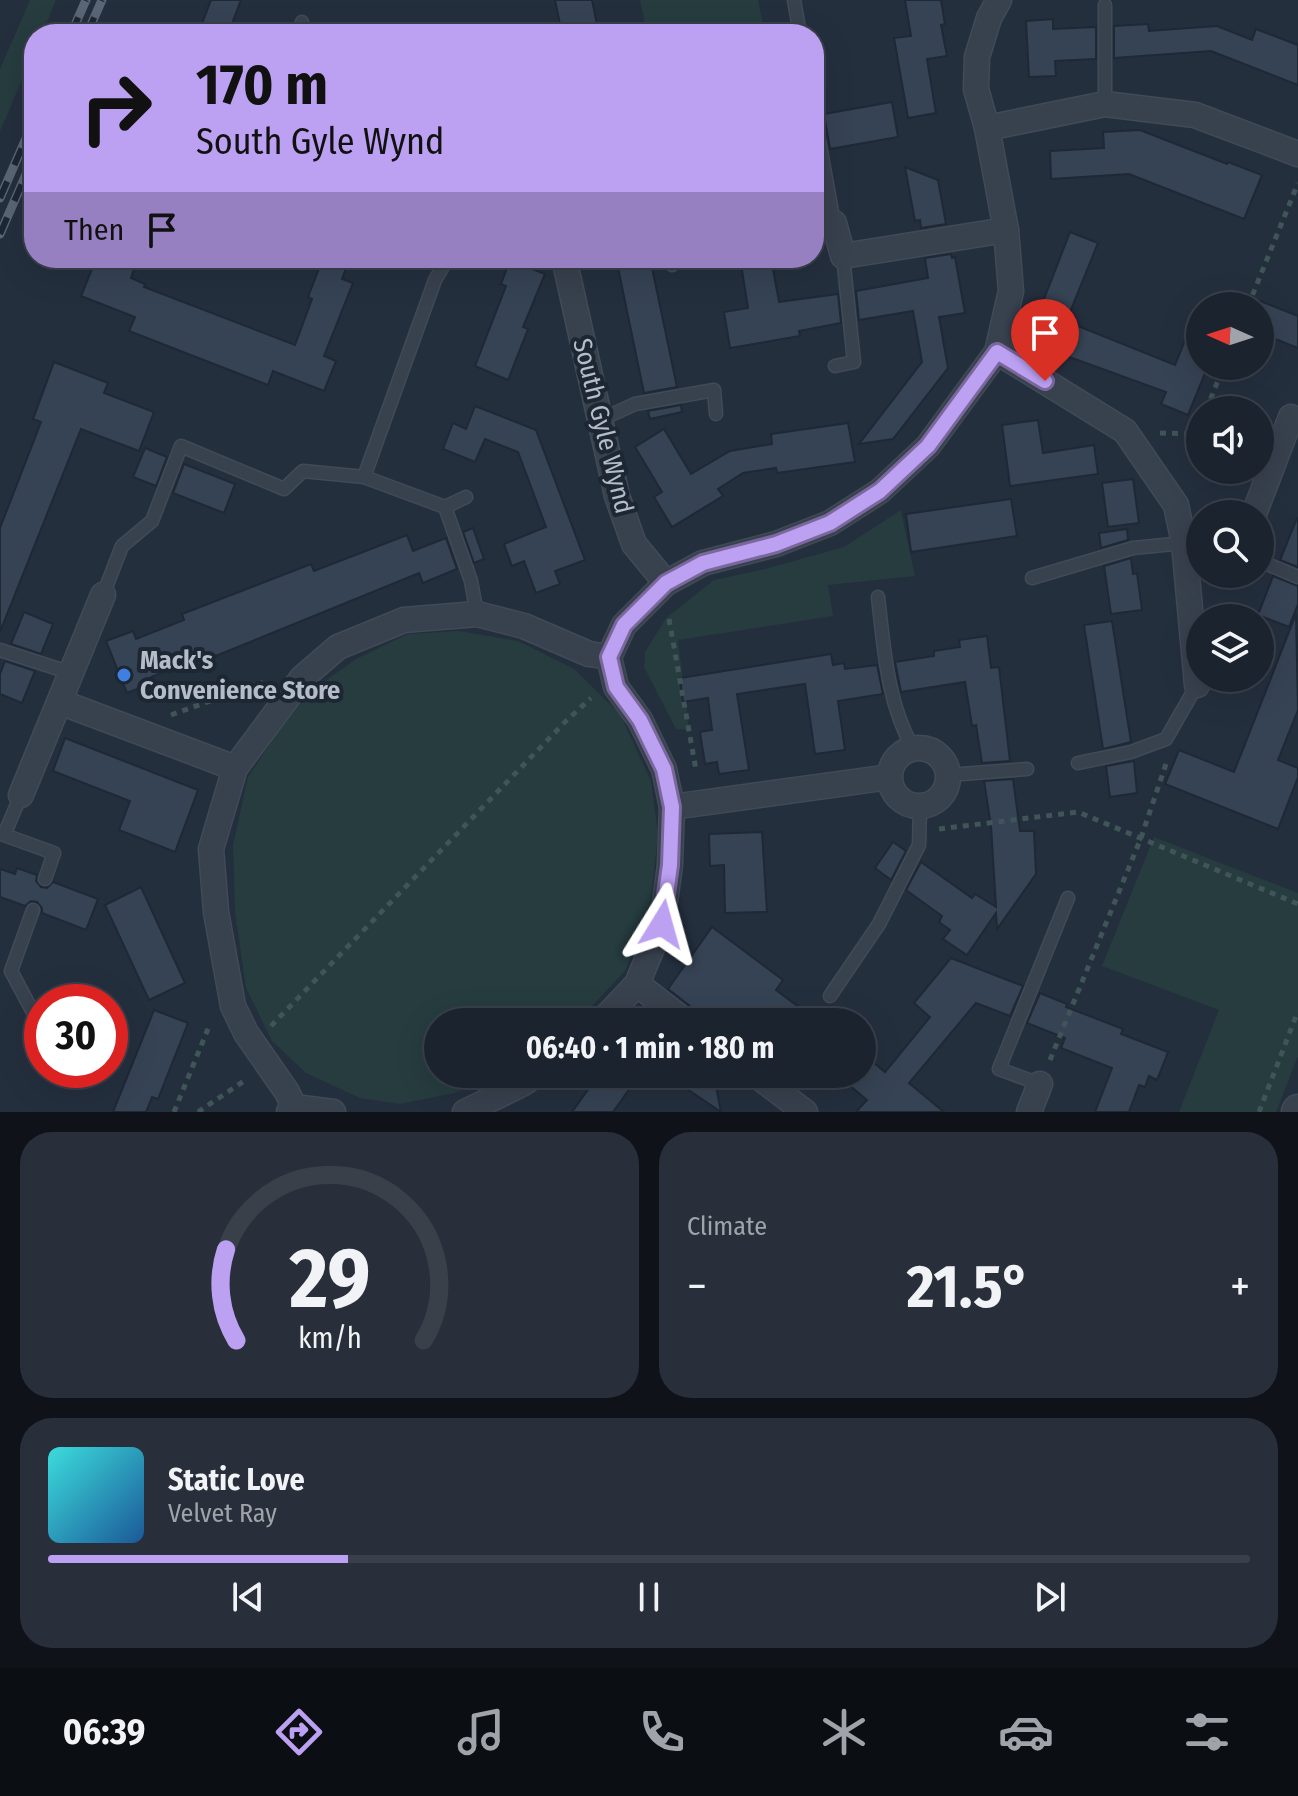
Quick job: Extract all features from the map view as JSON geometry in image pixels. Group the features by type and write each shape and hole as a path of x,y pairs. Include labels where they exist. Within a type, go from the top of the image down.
{"street":[{"path":"614,1008 637,984 662,924 670,865 672,807 664,769 640,720 616,687 609,657 624,625 666,583 703,563 776,544 830,523 880,491 928,446 997,352 1011,291 1006,230 987,128 976,89 977,57 989,18 999,0"},
{"path":"987,128 1105,104 1195,115 1298,154"},
{"path":"824,225 843,256 1006,230"},
{"name":"South Gyle Wynd","path":"566,268 617,496 634,544 666,583"},
{"path":"997,352 1125,431 1176,505 1186,539"},
{"path":"1259,500 1291,417"},
{"path":"21,795 103,595"},
{"path":"333,1112 292,1110 287,1092 246,1033 233,1006 216,912 211,849 235,768 302,678 338,647 404,620 477,614 524,626 589,654 609,657"},
{"path":"60,702 235,768"},
{"path":"913,748 930,749 943,759 948,775 946,790 935,802 920,806 906,802 894,792 890,777 893,764 901,754 913,748"},
{"path":"672,807 890,777"},
{"path":"637,984 668,1008"},
{"path":"1029,1112 1040,1084"},
{"path":"465,1112 514,1088"},
{"path":"773,1088 805,1112"}],"lane":[{"path":"794,0 798,24"},
{"path":"1105,5 1105,104"},
{"path":"835,366 854,362 843,256"},
{"path":"364,477 435,280 442,268"},
{"path":"600,420 635,404 714,390 716,414"},
{"path":"103,595 122,546 152,521 181,446 284,489 303,471 364,477 445,507 466,497"},
{"path":"445,507 471,581 477,614"},
{"path":"1032,578 1133,548 1186,549"},
{"path":"1274,567 1298,577"},
{"path":"878,597 885,655 899,723 913,748"},
{"path":"0,650 71,673"},
{"path":"1078,763 1131,752 1166,739 1193,692"},
{"path":"948,775 1027,769"},
{"path":"21,795 4,835 54,853 45,879"},
{"path":"830,996 879,924 919,845 920,806"},
{"path":"1040,1084 999,1069 1068,898"},
{"path":"24,995 11,971 33,910"}],"path":[{"path":"1254,292 1298,183"},
{"path":"1125,431 1186,434"},
{"path":"669,617 696,771"},
{"path":"168,717 267,681"},
{"path":"265,1033 566,721 597,693"},
{"path":"1040,1084 1141,838 1167,761 1166,739"},
{"path":"920,832 1078,812 1298,904"},
{"path":"1259,1112 1298,1011"},
{"path":"174,1112 210,1023"},
{"path":"198,1112 255,1073"}],"green space":[{"path":"30,0 56,0 46,24 24,24 24,75 0,131 0,69"},
{"path":"640,0 758,0 763,24 645,24"},
{"path":"901,510 915,576 828,585 833,616 678,640 689,730 676,729 644,667 645,652 666,618 714,580 844,547"},
{"path":"459,631 518,641 574,669 620,714 651,781 658,834 650,909 625,971 590,1008 424,1008 424,1088 465,1088 455,1093 400,1104 360,1098 306,1073 272,1041 246,988 235,912 233,845 248,777 300,699 356,659 408,634"},
{"path":"1154,837 1298,893 1298,1056 1276,1112 1179,1112 1219,1010 1102,966"}],"building":[{"path":"211,0 241,0 232,24 202,24"},
{"path":"555,0 592,0 597,24 560,24"},
{"path":"905,0 941,0 945,24 941,25 947,56 927,59 936,113 908,118 894,38 911,36"},
{"path":"1053,19 1053,29 1096,27 1096,59 1055,61 1056,76 1029,77 1026,21"},
{"path":"1148,24 1149,31 1217,26 1252,40 1256,29 1298,45 1298,85 1211,51 1114,58 1114,26"},
{"path":"892,102 898,137 830,149 824,114"},
{"path":"1140,130 1262,175 1244,219 1129,174 1051,179 1050,151 1104,148 1103,132"},
{"path":"905,167 938,180 946,224 921,228 920,220 915,221"},
{"path":"1070,232 1098,243 1066,322 1039,312"},
{"path":"951,254 952,258 955,257 965,313 939,317 948,368 893,439 859,444 922,362 913,311 859,320 856,291 928,278 925,258"},
{"path":"92,268 134,268 131,278 145,284 144,287 295,345 312,299 308,297 319,268 346,268 342,279 353,283 324,356 336,361 324,391 273,371 268,385 129,331 135,317 81,296"},
{"path":"507,268 530,268 545,274 523,327 528,329 508,380 475,366 506,286 501,284"},
{"path":"618,268 652,268 677,387 644,393"},
{"path":"742,268 773,268 779,302 838,294 841,323 799,331 800,336 730,348 724,312 748,308"},
{"path":"1274,307 1298,316 1298,348 1274,339"},
{"path":"1073,324 1175,365 1186,338 1186,380 1202,380 1196,396 1186,396 1186,414 1161,404 1166,392 1061,354"},
{"path":"54,362 108,383 104,393 154,412 139,451 81,429 0,632 0,528 41,422 33,419"},
{"path":"681,405 682,412 650,419 648,411"},
{"path":"475,406 536,430 585,560 555,571 560,584 536,593 524,561 512,566 504,544 546,527 518,452 485,439 475,462 443,449 453,423 466,429"},
{"path":"1038,420 1043,453 1094,445 1098,474 1010,486 1002,425"},
{"path":"848,423 855,462 777,473 776,468 743,473 718,489 723,496 672,527 654,497 662,492 635,447 664,429 691,474 730,451 772,444 771,434"},
{"path":"145,448 167,457 156,486 133,477"},
{"path":"184,464 235,484 224,513 173,493"},
{"path":"1133,479 1139,523 1108,527 1102,483"},
{"path":"1011,499 1017,536 911,552 906,514"},
{"path":"1298,518 1298,567 1280,560"},
{"path":"473,528 484,559 474,563 463,532"},
{"path":"1127,529 1128,540 1101,548 1099,533"},
{"path":"407,535 413,551 446,538 457,569 423,583 419,573 201,662 199,658 151,677 153,683 127,693 106,641 133,631 136,639 184,620 182,614 311,564 314,571"},
{"path":"1131,558 1133,574 1137,573 1142,610 1111,614 1104,566"},
{"path":"1274,576 1298,586 1298,604 1289,627 1274,621 1274,604 1262,604 1268,588 1274,588"},
{"path":"24,612 53,624 41,654 11,644"},
{"path":"1296,614 1298,710 1278,760 1298,768 1298,777 1278,829 1165,784 1179,750 1234,772 1265,692 1274,692 1274,670"},
{"path":"1112,621 1131,742 1103,749 1084,625"},
{"path":"987,636 991,668 999,667 1010,761 982,763 965,682 901,692 895,662 934,656 934,651 960,647 959,640"},
{"path":"831,654 833,665 844,663 845,669 877,665 883,694 838,701 845,750 815,754 805,684 737,694 749,770 719,774 717,762 705,764 700,732 712,730 708,698 683,702 680,678"},
{"path":"5,661 35,671 22,703 0,694 0,674"},
{"path":"65,738 198,790 175,852 119,830 130,801 53,771"},
{"path":"1134,761 1137,793 1110,797 1106,766"},
{"path":"1013,779 1020,831 1034,831 1036,874 997,929 996,913 967,955 943,939 950,930 939,922 942,916 906,890 921,862 972,898 975,894 996,907 991,826 984,781"},
{"path":"762,832 767,912 725,913 724,865 710,866 709,834"},
{"path":"893,842 906,851 891,880 875,868"},
{"path":"17,868 37,875 36,881 41,887 47,888 53,882 98,899 86,930 42,913 37,902 31,901 25,906 0,897 0,869 15,874"},
{"path":"141,887 185,983 149,1000 105,905"},
{"path":"712,927 783,980 776,990 800,1008 692,1008 668,989"},
{"path":"951,958 1023,986 1010,1016 976,1003 909,1083 944,1112 856,1112 867,1100 853,1088 876,1088 876,1065 885,1072 930,1017 914,1003"},
{"path":"1040,993 1067,1004 1066,1007 1123,1029 1121,1034 1168,1052 1157,1080 1149,1076 1145,1087 1139,1085 1129,1112 1095,1112 1112,1068 1061,1048 1065,1038 1027,1023"},
{"path":"154,1010 188,1023 158,1099 152,1097 146,1112 113,1112 123,1088 128,1088 128,1075"},
{"path":"589,1088 630,1088 613,1112 572,1112"},
{"path":"686,1088 716,1088 721,1112"}],"railway":[{"path":"75,24 86,0"},
{"path":"91,24 102,0"},
{"path":"0,198 24,143"},
{"path":"0,234 24,179"}],"place":[{"name":"Mack's Convenience Store","path":"124,675"}],"route":[{"path":"662,924 670,865 672,807 664,769 640,720 616,687 609,657 624,625 666,583 703,563 776,544 830,523 880,491 928,446 997,352 1045,381"}]}
